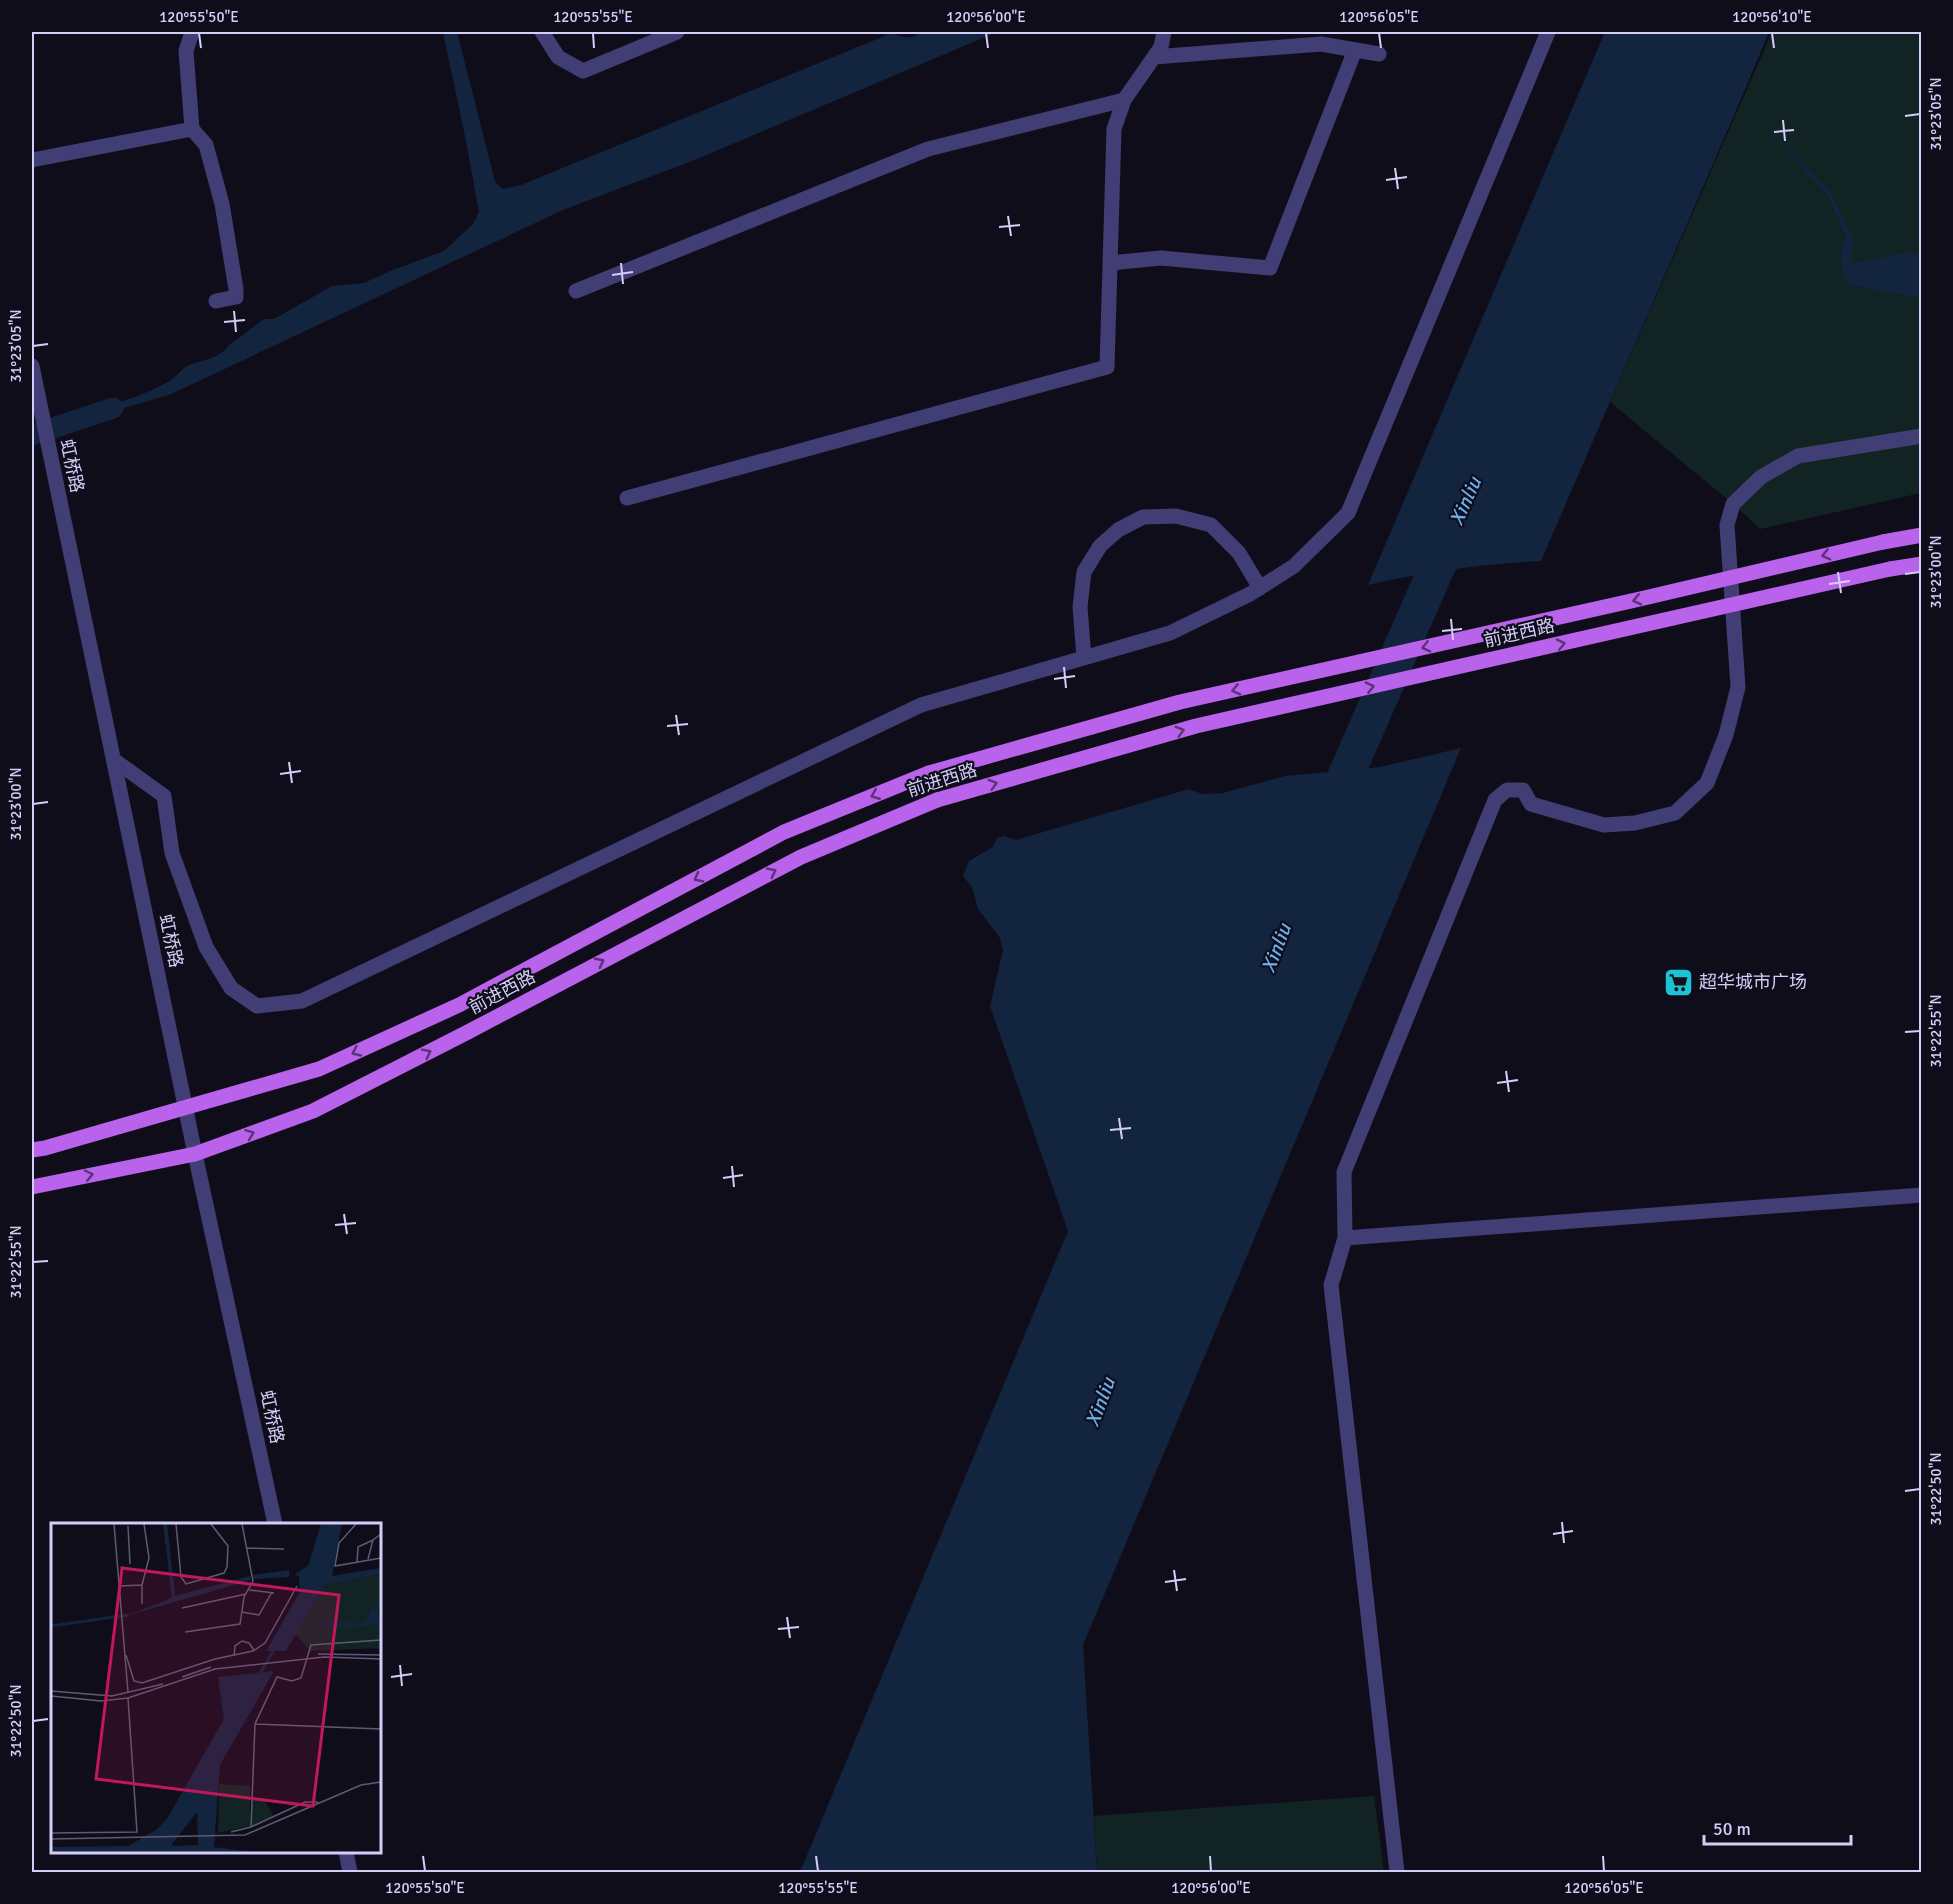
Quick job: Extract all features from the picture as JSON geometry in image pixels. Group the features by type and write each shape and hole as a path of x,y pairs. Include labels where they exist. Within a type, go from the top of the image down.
{"main road":[{"name":"前进西路","path":"32,1150 319,1069 459,1005 784,832 929,773 1180,702 1922,535"},
{"name":"前进西路","path":"32,1187 195,1154 313,1111 801,857 936,800 1196,726 1890,569 1922,564"}],"street":[{"path":"192,32 186,51 192,129 206,145 222,204 236,289 236,297 216,301"},
{"path":"542,32 558,57 583,71 676,32"},
{"path":"627,498 1107,368 1114,129 1124,100 1161,47 1164,32"},
{"path":"114,760 164,796 172,854 206,947 231,988 257,1006 302,1001 921,705 1170,633 1260,588 1294,566 1348,513 1548,32"},
{"path":"1154,57 1321,44 1379,54"},
{"path":"1110,263 1161,258 1270,268 1355,50"},
{"path":"576,291 928,149 1124,100"},
{"path":"32,160 192,129"},
{"name":"虹桥路","path":"32,366 195,1154 275,1523"},
{"path":"1397,1872 1331,1285 1345,1238 1344,1172 1495,800 1506,790 1523,790 1531,804 1604,825 1635,823 1675,813 1707,783 1726,735 1738,687 1727,525 1733,504 1761,477 1798,456 1922,436"},
{"path":"1084,658 1080,608 1084,572 1100,546 1118,530 1143,516 1176,516 1211,525 1239,553 1260,588"},
{"path":"1345,1238 1922,1195"},
{"path":"346,1853 350,1872"}],"green space":[{"path":"1772,32 1921,32 1921,493 1760,529 1610,402"},
{"path":"1374,1796 1384,1872 1097,1872 1094,1816"}],"water":[{"path":"443,32 457,32 495,181 502,189 521,185 892,33 907,37 922,32 997,32 697,159 563,210 169,395 86,419 85,412 127,400 168,382 186,366 221,353 264,319 274,319 332,286 364,283 444,251 474,223 479,212"},
{"path":"1605,32 1769,32 1541,561 1454,569 1368,585"},
{"path":"1741,99 1829,191 1853,238 1851,264 1908,252 1921,256 1921,295 1907,296 1848,284 1841,260 1846,236 1828,196"},
{"path":"1461,748 1083,1645 1097,1872 800,1872 1068,1231 990,1006 1003,950 1000,938 978,909 972,887 963,876 969,861 993,847 997,838 1004,836 1016,840 1189,789 1202,794 1223,793 1285,776 1380,767"}],"waterway":[{"path":"32,435 113,408"},
{"name":"Xinliu","path":"1328,816 1455,526"}],"place":[{"name":"超华城市广场","path":"1678,982"}]}
